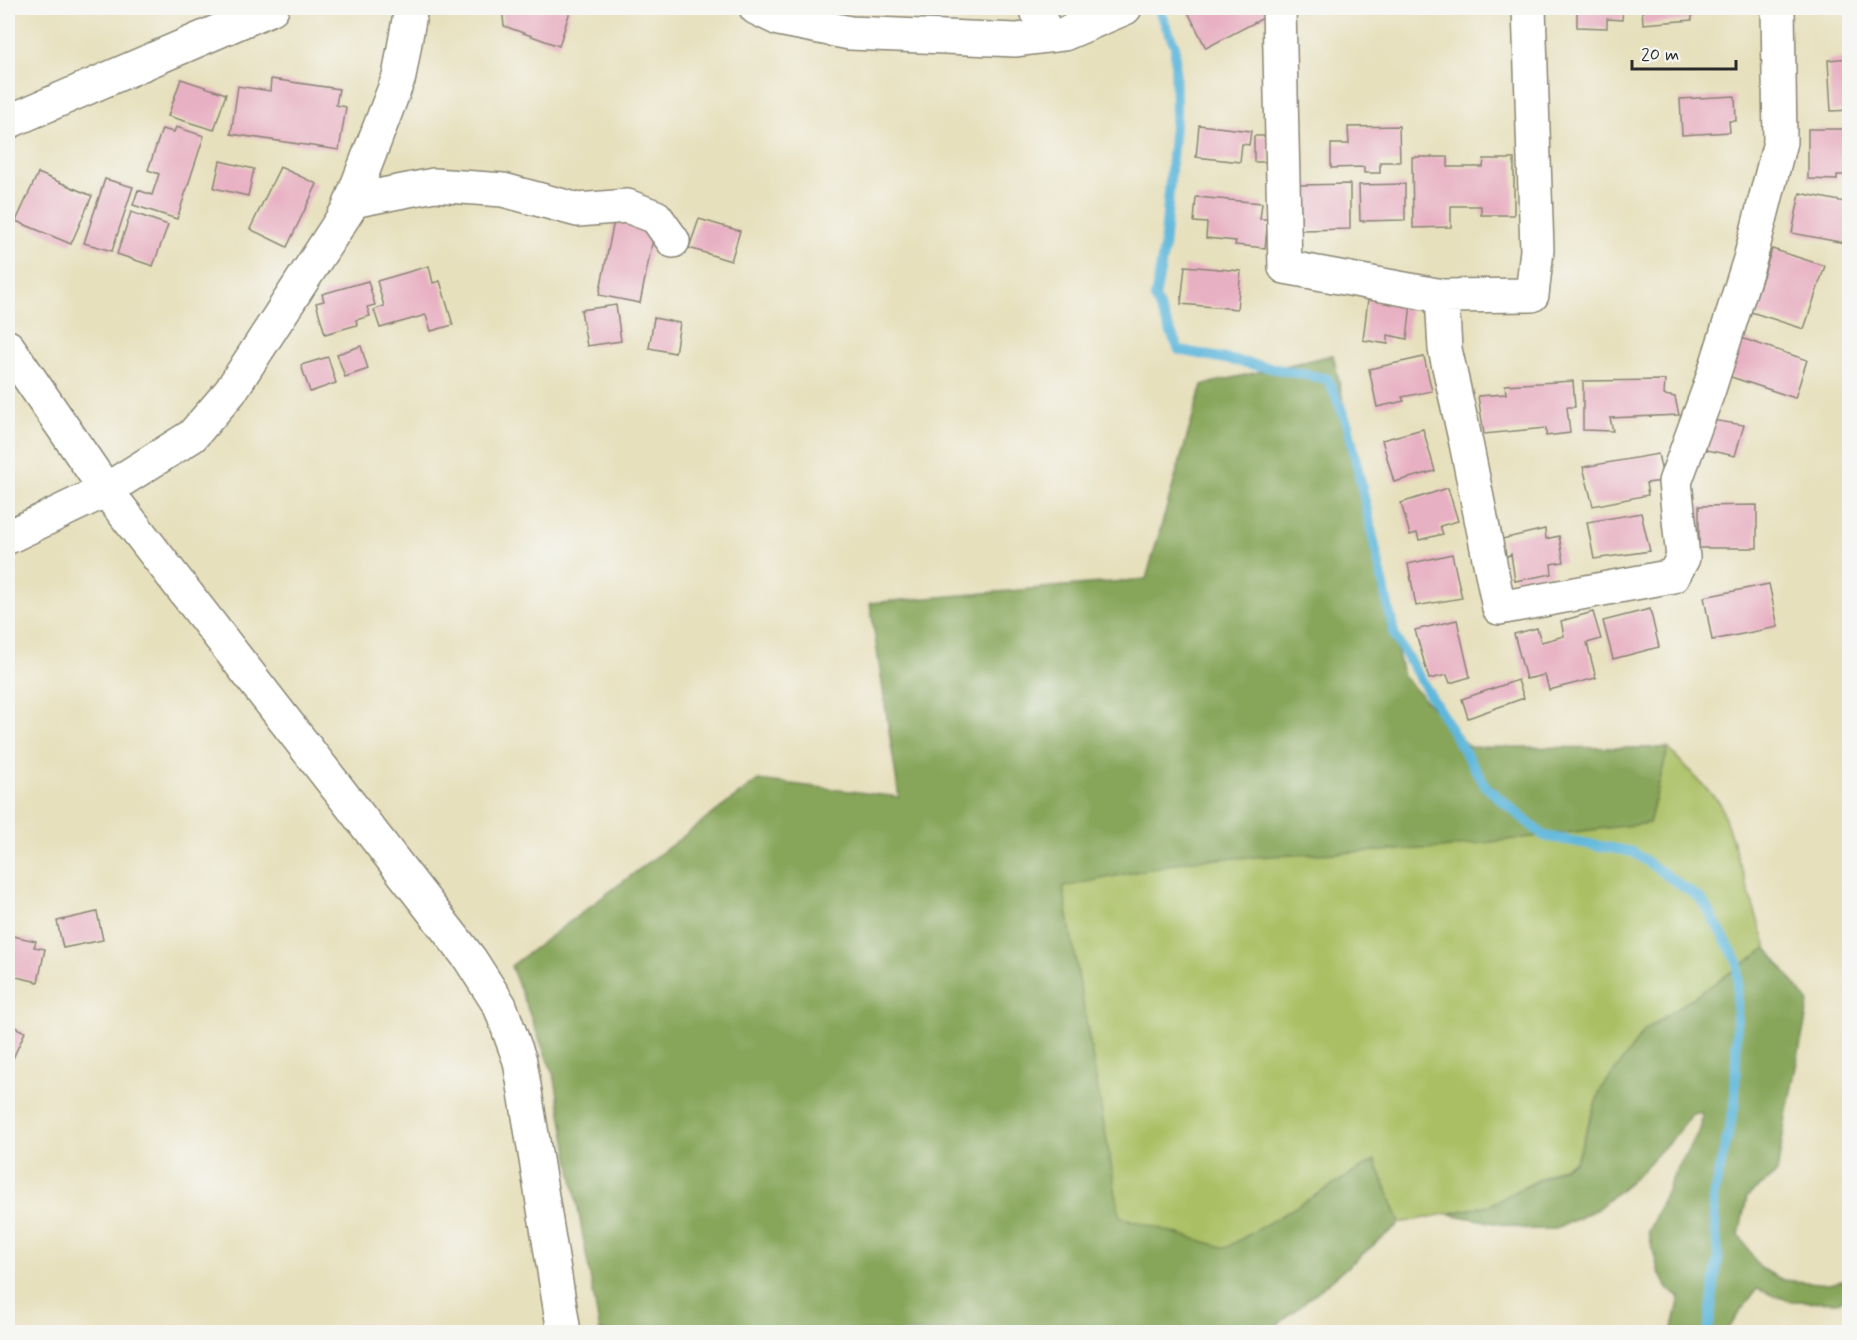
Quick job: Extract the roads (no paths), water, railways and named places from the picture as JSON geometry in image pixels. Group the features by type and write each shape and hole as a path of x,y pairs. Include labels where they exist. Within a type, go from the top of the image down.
{"street":[{"path":"8,122 272,8"},
{"path":"8,537 106,490 192,436 230,392 348,210 399,77 411,8"},
{"path":"756,8 779,19 850,33 1016,39 1041,22 1064,34 1125,8"},
{"path":"1279,8 1286,267 1442,296 1532,295 1538,250 1529,8"},
{"path":"1442,296 1445,349 1499,608 1674,576 1683,558 1675,482 1709,389 1743,280 1780,142 1779,8"},
{"path":"352,201 434,185 503,190 578,210 627,206 656,217 673,241"},
{"path":"8,347 106,490 463,950 500,1006 522,1070 564,1332"}],"waterway":[{"path":"1158,8 1175,46 1176,112 1164,249 1155,298 1179,350 1328,379 1348,425 1395,637 1486,787 1544,836 1633,852 1702,900 1738,962 1735,1104 1713,1198 1718,1257 1708,1332"}]}
